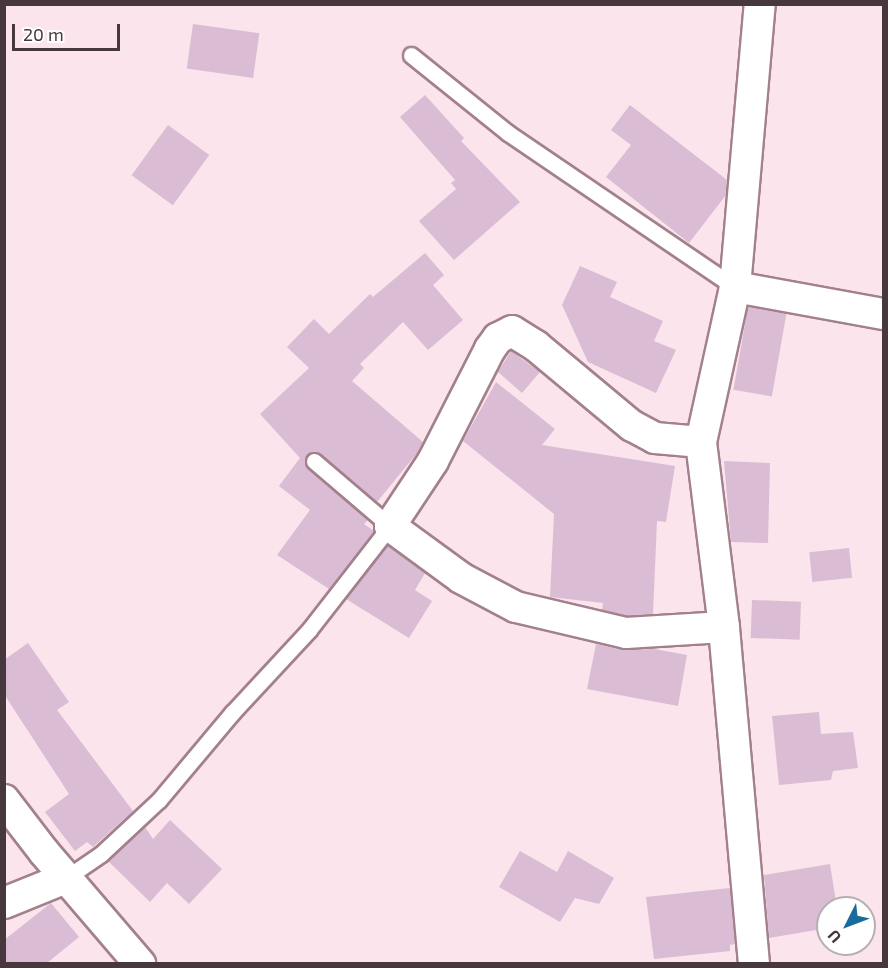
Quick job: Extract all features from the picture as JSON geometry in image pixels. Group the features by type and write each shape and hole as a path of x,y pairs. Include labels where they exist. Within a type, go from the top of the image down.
{"street":[{"path":"754,963 724,627 701,442 735,288 760,4"},
{"path":"735,288 884,314"},
{"path":"701,442 655,438 632,426 536,346 512,331 498,338 490,349 433,461 390,526 461,578 516,607 626,633 724,627"},
{"path":"4,800 66,878 140,963"},
{"path":"4,903 66,878"}],"lane":[{"path":"411,55 508,134 735,288"},
{"path":"66,878 101,854 159,800 232,713 309,630 390,526 314,460"}],"building":[{"path":"193,24 259,33 253,78 187,69"},
{"path":"425,95 464,138 461,141 520,202 454,260 419,221 456,189 451,183 455,180 400,117"},
{"path":"630,105 727,180 726,195 689,243 606,177 631,145 611,130"},
{"path":"168,125 209,155 173,205 132,175"},
{"path":"425,253 444,275 433,285 463,320 428,350 403,322 360,364 364,368 352,381 423,442 418,452 377,502 320,453 311,452 305,459 308,468 368,520 364,524 374,531 329,589 277,555 310,510 279,486 300,458 260,414 309,368 287,347 314,319 329,334 370,294 373,297"},
{"path":"580,266 617,282 610,297 663,321 654,341 676,350 656,393 588,362 562,305"},
{"path":"748,307 786,314 772,396 733,390"},
{"path":"511,351 540,372 522,393 498,372"},
{"path":"496,382 555,429 542,445 675,466 666,522 657,521 653,614 627,616 602,610 603,603 550,597 554,514 463,441"},
{"path":"724,461 770,463 768,543 731,542"},
{"path":"387,545 425,573 415,590 432,601 409,638 346,599"},
{"path":"849,548 852,578 812,582 809,552"},
{"path":"752,600 801,602 800,640 751,638"},
{"path":"28,643 69,702 57,710 133,811 93,847 87,842 75,851 45,812 69,794 4,694 4,660"},
{"path":"596,644 622,650 654,649 687,655 678,706 587,689"},
{"path":"819,712 821,734 853,732 858,768 833,771 831,780 779,785 772,716"},
{"path":"170,820 222,869 189,904 167,883 150,902 108,861 145,827 153,839"},
{"path":"520,851 557,872 568,851 614,878 599,904 575,898 560,922 499,887"},
{"path":"830,864 835,896 816,896 816,930 769,938 764,875"},
{"path":"730,888 735,944 730,945 730,951 654,959 646,897"},
{"path":"51,903 79,937 47,963 4,963 4,940"}]}
